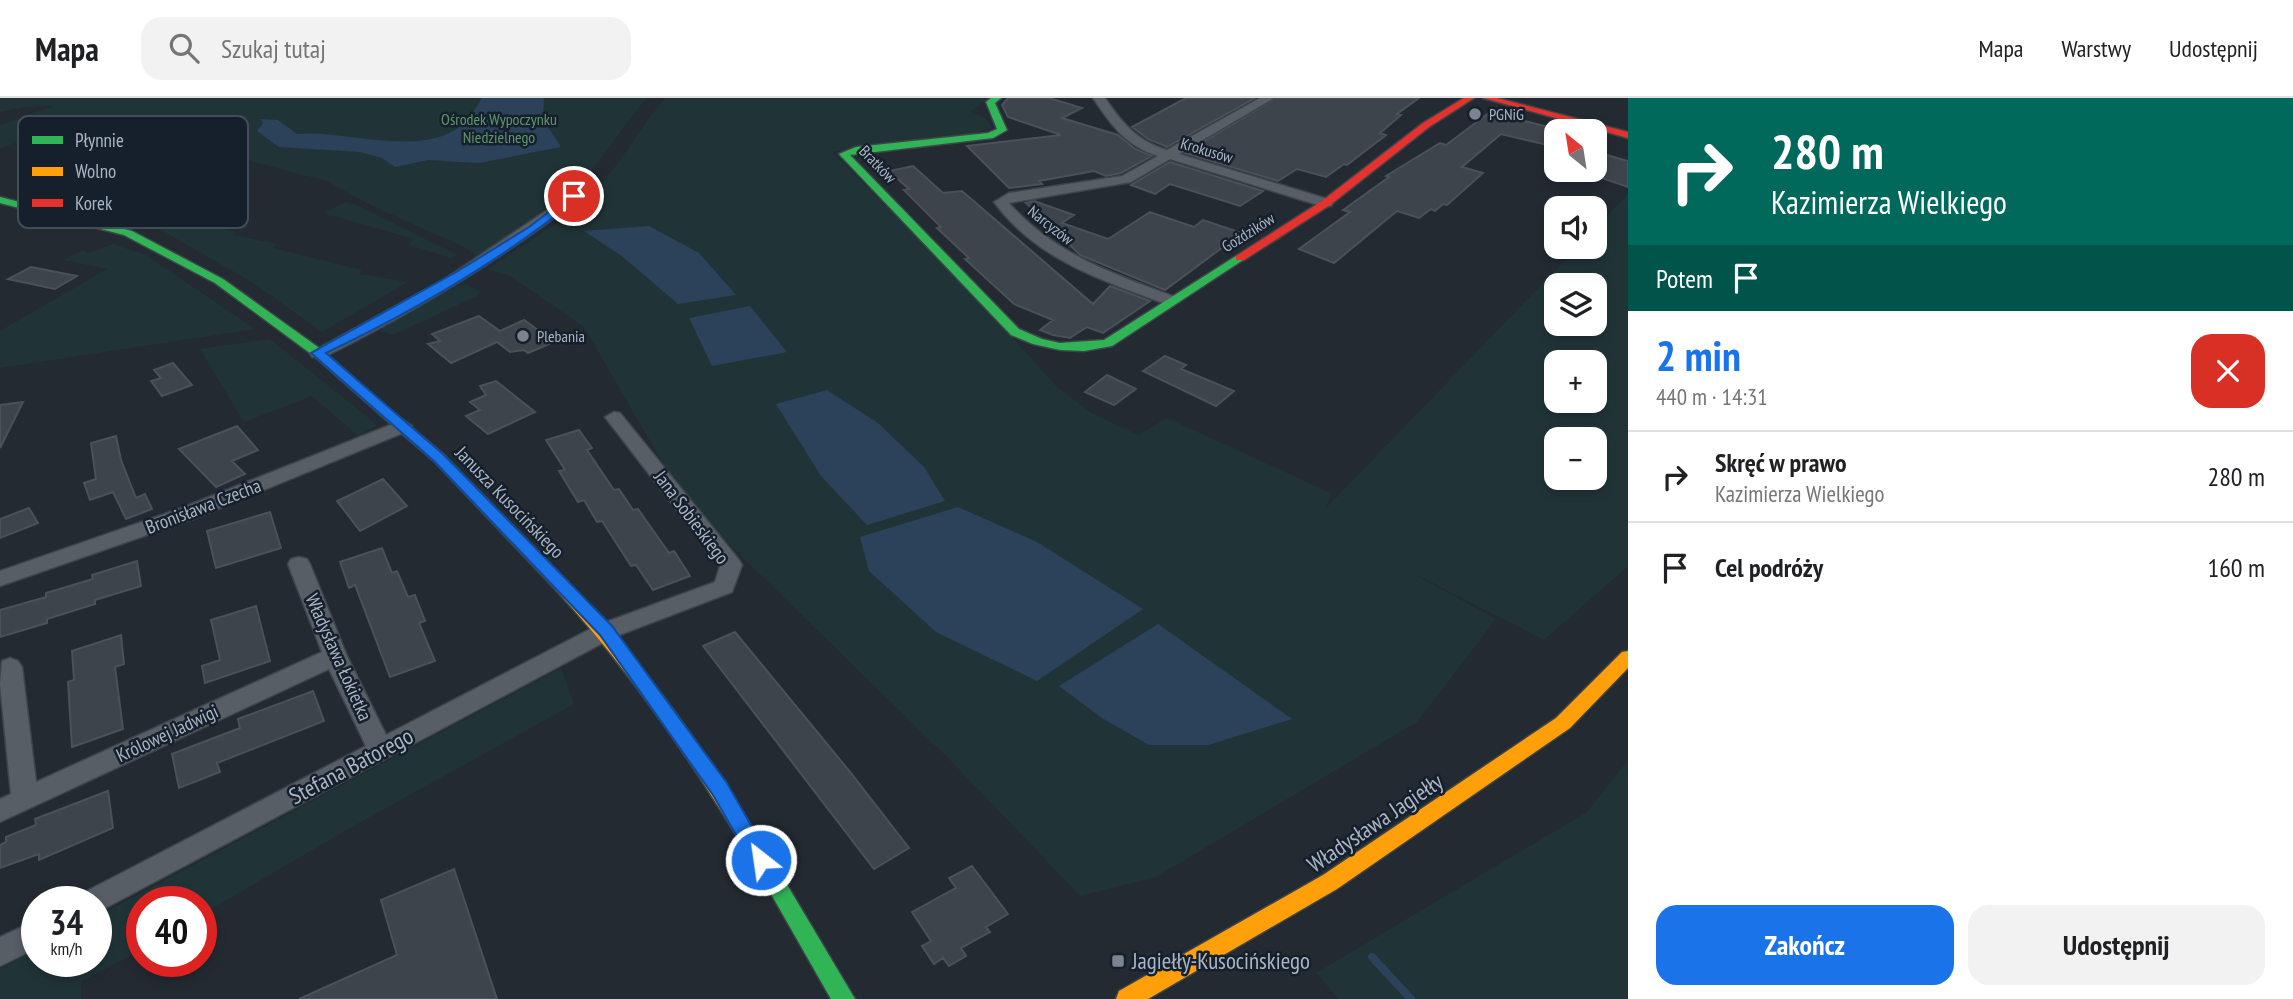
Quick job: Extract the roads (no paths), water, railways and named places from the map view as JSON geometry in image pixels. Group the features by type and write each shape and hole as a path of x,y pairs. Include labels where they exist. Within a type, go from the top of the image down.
{"street":[{"name":"Bratków","path":"997,98 990,102 1002,130 990,136 856,150 844,154 1015,332 1029,340"},
{"name":"Krokusów","path":"1099,98 1119,127 1143,147 1326,204"},
{"path":"1167,156 1268,98"},
{"name":"Goździków","path":"1029,340 1053,347 1093,347 1108,343 1326,204 1426,125 1470,98"},
{"path":"1487,98 1628,135"},
{"name":"Narcyzów","path":"1167,156 1126,179 1009,197 1001,202 1024,229 1054,253 1172,301"},
{"path":"318,353 363,331 462,273 533,229 574,196"},
{"name":"Janusza Kusocińskiego","path":"0,200 18,205"},
{"name":"Janusza Kusocińskiego","path":"109,228 128,233 219,281 318,353 439,458 606,631 720,789 844,999"},
{"name":"Jana Sobieskiego","path":"606,631 724,587 732,565 614,417"},
{"name":"Bronisława Czecha","path":"0,579 186,514 402,426"},
{"name":"Władysława Łokietka","path":"299,564 335,656 381,750"},
{"name":"Stefana Batorego","path":"112,892 606,631"},
{"name":"Królowej Jadwigi","path":"0,811 335,656"},
{"name":"Władysława Jagiełły","path":"1127,999 1330,883 1563,723 1628,657"},
{"path":"10,667 25,799"},
{"path":"0,952 21,941"}],"water":[{"name":"Ośrodek Wypoczynku Niedzielnego","path":"482,98 544,98 543,119 561,147 479,163 428,160 395,167 382,158 360,152 279,147 257,131 263,123 260,119 278,120 297,134 384,141 430,139 449,133 466,121"},
{"path":"649,226 699,253 736,295 678,304 623,257 584,231"},
{"path":"750,306 787,352 712,366 689,318"},
{"path":"827,390 878,423 924,467 945,501 867,525 821,476 776,404"},
{"path":"958,507 1037,542 1143,609 1037,681 936,632 869,571 860,537"},
{"path":"1158,624 1292,719 1208,745 1149,745 1102,718 1059,686"}],"waterway":[{"path":"1372,957 1411,999"}],"place":[{"name":"PGNiG","path":"1475,114"},
{"name":"Plebania","path":"523,336"},
{"name":"Jagiełły-Kusocińskiego","path":"1118,961"}]}
